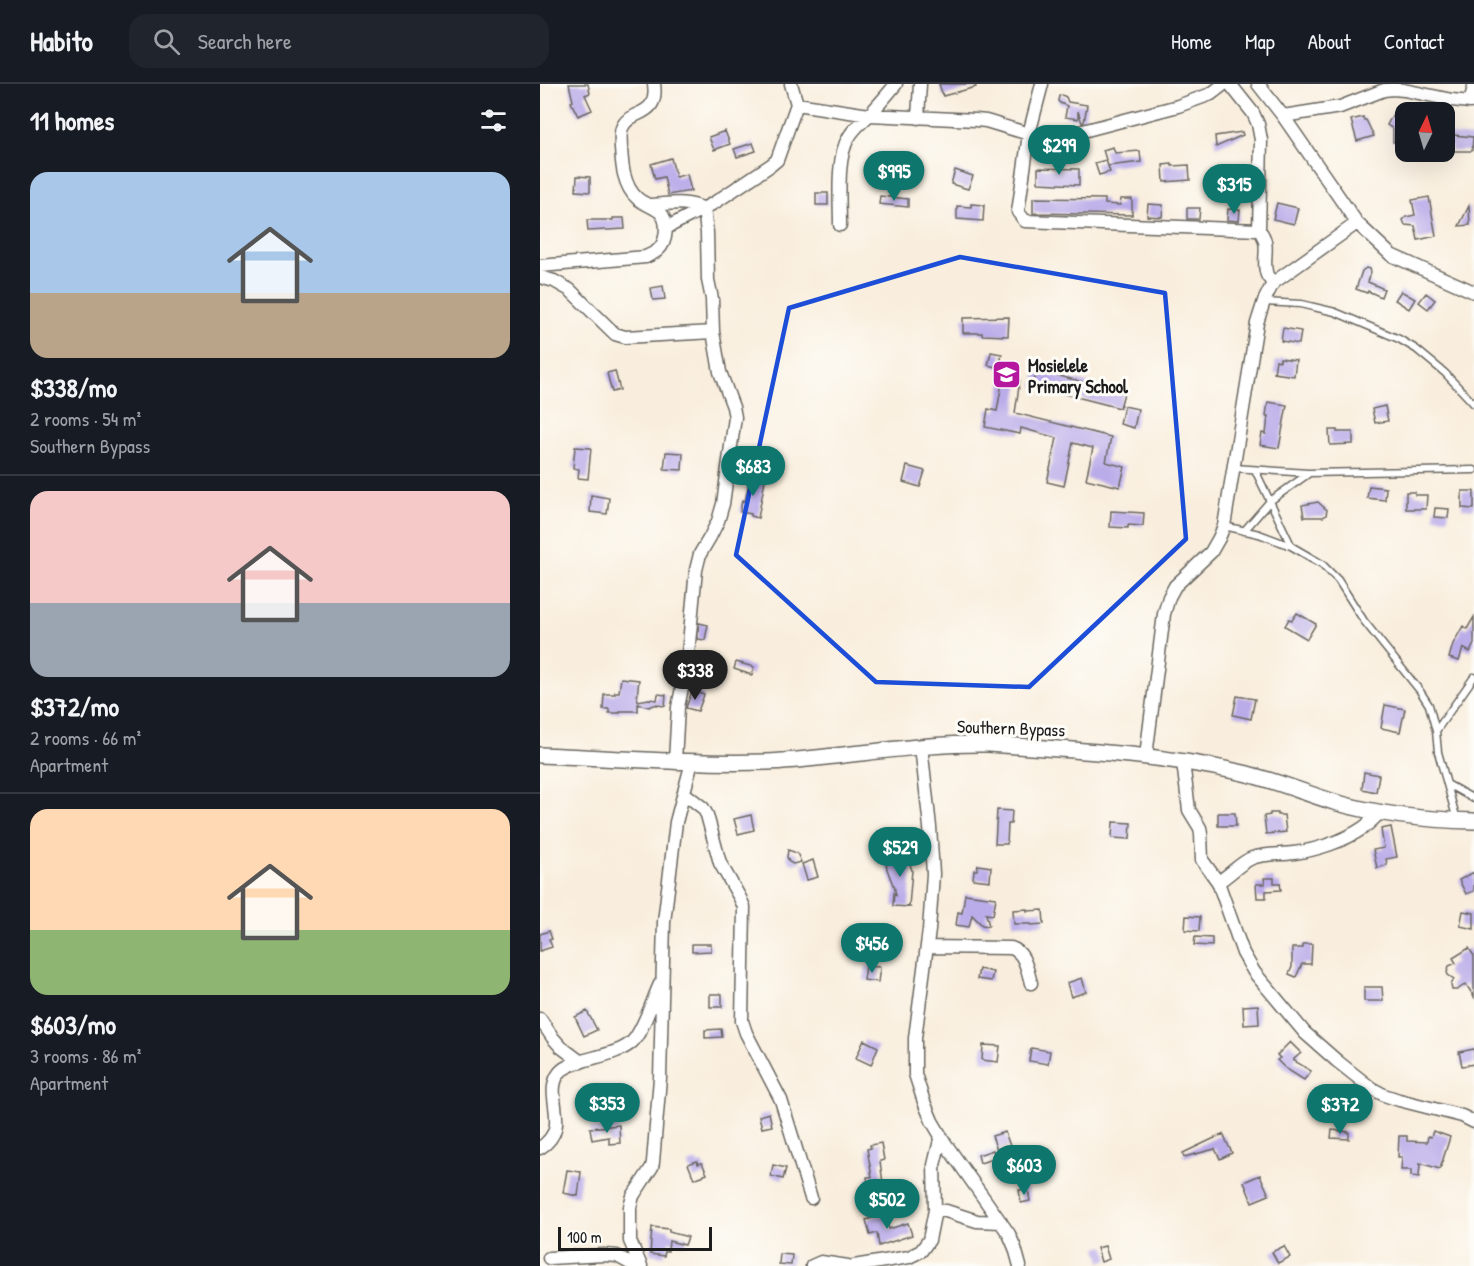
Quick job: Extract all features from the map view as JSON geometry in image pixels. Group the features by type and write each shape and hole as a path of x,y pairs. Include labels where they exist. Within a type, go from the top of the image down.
{"street":[{"path":"540,266 646,256 658,250 665,240 666,228 663,215 651,205 639,200 632,192 624,175 620,133 622,126 630,119 648,109 653,101 654,84"},
{"path":"666,228 714,203 777,160 797,104 791,84"},
{"path":"840,225 842,156 848,138 896,84"},
{"path":"918,118 920,84"},
{"path":"1042,84 1029,134 1018,212 1025,221 1259,230"},
{"path":"797,104 869,115 987,121 1029,134 1049,137 1064,136 1178,106 1210,94 1224,84"},
{"path":"1230,84 1253,113 1258,124 1261,140 1259,230 1264,236 1266,245 1266,274 1273,283"},
{"path":"1258,84 1357,223 1391,255 1474,292"},
{"path":"1283,116 1340,107 1384,90 1393,89 1472,103 1474,87"},
{"path":"651,205 688,204 704,209"},
{"path":"675,761 678,707 687,664 696,570 700,554 718,521 723,504 735,417 734,407 720,372 712,332 712,298 708,280 704,209"},
{"path":"1146,756 1166,605 1175,586 1211,552 1224,526 1257,323 1264,302 1273,283 1357,223"},
{"path":"540,277 554,281 570,290 619,336 712,332"},
{"name":"Southern Bypass","path":"540,755 692,762 767,762 921,746 990,744 1146,756 1259,777 1334,801 1381,812 1474,821"},
{"path":"921,746 933,874 927,947 915,1038 915,1074 932,1121 1001,1221 1015,1248 1020,1266"},
{"path":"641,1266 630,1241 630,1207 633,1196 653,1162 660,1078 664,922 676,822 692,762"},
{"path":"1183,762 1190,810 1200,828 1202,860 1218,882 1243,953 1254,972 1305,1034 1358,1078 1384,1095 1462,1116 1474,1122"},
{"path":"684,793 703,808 720,863 744,907 742,1021 781,1100 811,1198"},
{"path":"1218,882 1229,876 1245,861 1255,857 1294,853 1350,836 1366,826 1381,812"},
{"path":"927,947 1016,949 1022,954 1031,983"},
{"path":"540,1148 554,1136 556,1128 555,1083 560,1072 570,1065 621,1049 632,1042 641,1028 663,976"},
{"path":"540,1019 561,1047 581,1062"},
{"path":"855,1266 909,1257 921,1251 928,1240 935,1210 934,1165 941,1136"},
{"path":"935,1210 977,1221 1001,1221"},
{"path":"540,1248 552,1262 604,1255 617,1256 635,1266"},
{"path":"812,1266 821,1262 848,1266"}],"lane":[{"path":"1264,302 1301,304 1335,312 1399,339 1416,349 1445,373 1474,404"},
{"path":"1234,468 1308,474 1474,470"},
{"path":"1255,470 1292,546"},
{"path":"1244,531 1270,501 1308,474"},
{"path":"1224,526 1259,534 1292,546 1322,564 1338,580 1364,621 1429,705 1436,731 1438,752 1457,821"},
{"path":"1436,731 1474,677"},
{"path":"1447,784 1474,799"}],"highlighted area":[{"path":"960,257 1165,293 1186,539 1029,687 876,682 736,555 789,308"}],"building":[{"path":"569,84 588,84 590,93 585,95 592,110 578,116 571,102 573,101"},
{"path":"939,84 975,84 976,87 943,96"},
{"path":"1062,95 1068,102 1087,105 1084,122 1082,123 1078,111 1078,119 1065,117 1067,106 1058,101 1059,96"},
{"path":"1395,112 1395,142 1393,142 1393,129 1387,125"},
{"path":"1363,117 1374,136 1357,141 1351,120"},
{"path":"725,131 730,144 714,150 709,137"},
{"path":"1242,132 1243,135 1216,147 1215,136"},
{"path":"1455,135 1473,137 1472,151 1455,151"},
{"path":"753,143 756,151 737,157 734,149"},
{"path":"1113,147 1115,153 1140,151 1141,162 1108,166 1103,150"},
{"path":"671,158 676,177 687,174 691,191 668,195 664,177 655,179 651,164"},
{"path":"1106,160 1110,172 1099,175 1095,163"},
{"path":"1172,164 1172,166 1189,165 1190,180 1164,182 1163,165"},
{"path":"1038,168 1079,169 1079,185 1038,183"},
{"path":"955,170 973,176 968,189 951,184"},
{"path":"577,176 590,177 590,192 576,191"},
{"path":"816,193 828,193 828,205 816,205"},
{"path":"880,196 908,199 908,207 879,204"},
{"path":"1429,197 1436,236 1418,240 1415,226 1405,225 1403,220 1415,215 1412,200"},
{"path":"1033,198 1105,199 1105,204 1120,205 1121,199 1132,199 1132,215 1033,213"},
{"path":"1277,203 1298,208 1294,224 1273,219"},
{"path":"971,204 984,205 983,221 957,219 957,206 971,207"},
{"path":"1148,204 1163,205 1162,217 1147,216"},
{"path":"1469,206 1470,225 1459,226"},
{"path":"1187,208 1200,208 1199,219 1187,219"},
{"path":"1228,209 1240,210 1239,221 1227,220"},
{"path":"613,218 624,218 625,229 588,231 587,220 613,220"},
{"path":"1366,268 1371,272 1368,282 1384,289 1381,297 1356,289 1362,271"},
{"path":"663,286 665,299 653,300 651,288"},
{"path":"1401,291 1415,299 1409,309 1395,300"},
{"path":"1426,293 1435,300 1428,309 1419,302"},
{"path":"1009,317 1008,336 963,333 963,318"},
{"path":"1283,328 1301,331 1299,344 1281,341"},
{"path":"991,352 1002,354 999,368 988,365"},
{"path":"1280,358 1296,360 1294,376 1274,373 1276,360 1280,361"},
{"path":"1037,370 1124,393 1120,408 1033,386"},
{"path":"615,371 620,390 612,392 607,373"},
{"path":"1003,377 1020,380 1015,413 1111,437 1106,462 1125,467 1120,487 1086,479 1093,448 1073,443 1064,486 1047,482 1057,438 1021,428 1020,434 985,427 988,409 997,411"},
{"path":"1268,402 1287,405 1279,448 1260,445 1262,433 1266,434"},
{"path":"1124,406 1138,409 1134,428 1120,424"},
{"path":"1385,406 1388,421 1375,423 1372,409"},
{"path":"1329,430 1353,432 1353,444 1330,445"},
{"path":"575,447 591,448 588,479 578,478 579,469 573,468"},
{"path":"666,452 683,453 682,470 664,469"},
{"path":"907,466 925,471 920,487 903,482"},
{"path":"750,477 765,480 758,518 740,512"},
{"path":"1369,486 1386,488 1385,500 1367,498"},
{"path":"1462,491 1474,491 1474,509 1462,508"},
{"path":"1406,492 1427,495 1426,509 1406,509"},
{"path":"591,495 609,498 607,514 590,512"},
{"path":"1318,502 1327,510 1326,515 1304,517 1302,505"},
{"path":"1435,508 1449,509 1448,518 1434,517"},
{"path":"1111,511 1144,513 1143,526 1110,527"},
{"path":"1297,613 1316,624 1307,639 1285,626 1289,619 1292,620"},
{"path":"1474,617 1474,644 1470,652 1463,648 1459,661 1449,658 1453,644 1463,626 1467,629"},
{"path":"699,623 708,625 705,640 698,639"},
{"path":"736,662 754,667 752,675 734,669"},
{"path":"621,678 639,680 638,701 657,700 658,694 666,695 665,706 657,704 649,707 638,704 638,711 609,713 609,709 603,709 604,694 619,692"},
{"path":"692,691 704,695 698,711 686,708"},
{"path":"1237,696 1255,699 1251,719 1233,715"},
{"path":"1385,705 1405,709 1400,732 1381,728"},
{"path":"1364,772 1379,775 1376,792 1362,789"},
{"path":"997,810 1012,811 1011,824 1008,824 1007,844 995,844"},
{"path":"1218,813 1235,813 1236,826 1218,826"},
{"path":"1270,813 1284,815 1286,832 1266,834 1264,816"},
{"path":"751,815 754,830 738,834 734,819"},
{"path":"1113,822 1131,823 1130,839 1112,838"},
{"path":"1391,827 1397,857 1386,859 1387,865 1377,868 1373,850 1384,848 1381,829"},
{"path":"788,850 797,853 801,862 793,864 789,862"},
{"path":"896,852 898,855 906,853 912,870 910,907 893,906 894,893 896,895 885,855"},
{"path":"813,860 818,877 807,880 802,864"},
{"path":"978,865 991,867 990,881 973,879 974,870 977,870"},
{"path":"1474,872 1474,891 1466,894 1459,880"},
{"path":"1264,878 1274,878 1274,883 1280,883 1281,890 1266,891 1266,898 1257,898 1256,884 1265,884"},
{"path":"965,894 996,898 993,915 986,914 989,926 982,925 972,915 969,927 956,925 958,912 962,913"},
{"path":"1027,909 1027,911 1043,910 1044,924 1014,924 1013,910"},
{"path":"1463,911 1474,913 1474,929 1460,926"},
{"path":"1186,916 1200,917 1199,931 1185,930"},
{"path":"549,931 552,947 540,951 540,934"},
{"path":"1195,937 1212,938 1212,946 1194,945"},
{"path":"692,944 711,944 711,951 692,952"},
{"path":"1303,944 1312,944 1311,964 1302,964 1296,977 1289,974 1292,967 1292,948 1303,948"},
{"path":"1469,948 1474,956 1474,997 1466,984 1457,990 1452,990 1451,985 1454,979 1447,972 1449,966 1456,963 1453,958"},
{"path":"866,966 880,967 878,982 864,980"},
{"path":"979,969 993,972 991,981 977,979"},
{"path":"1082,978 1086,992 1071,997 1067,983"},
{"path":"1364,987 1382,987 1383,1001 1364,1001"},
{"path":"710,994 722,994 722,1007 710,1007"},
{"path":"1258,1005 1259,1024 1244,1025 1243,1006"},
{"path":"587,1011 597,1030 584,1036 575,1017"},
{"path":"721,1029 722,1037 705,1038 705,1030"},
{"path":"864,1040 878,1047 871,1065 856,1058"},
{"path":"1290,1042 1301,1053 1293,1060 1311,1071 1304,1080 1277,1060 1280,1058 1277,1055"},
{"path":"983,1045 1000,1046 998,1062 982,1060"},
{"path":"1031,1048 1050,1051 1048,1064 1029,1061"},
{"path":"1474,1049 1474,1064 1462,1066 1459,1052"},
{"path":"611,1094 625,1096 623,1112 609,1110"},
{"path":"769,1113 772,1126 762,1128 759,1116"},
{"path":"619,1125 620,1143 609,1144 609,1137 592,1140 590,1128"},
{"path":"1332,1130 1349,1132 1349,1139 1331,1138"},
{"path":"1433,1131 1450,1137 1440,1169 1420,1163 1419,1177 1411,1176 1411,1170 1401,1170 1402,1157 1398,1157 1399,1136 1407,1136 1407,1141 1427,1142 1428,1136 1431,1137"},
{"path":"1005,1132 1010,1146 997,1150 992,1136"},
{"path":"1223,1134 1232,1153 1220,1159 1215,1149 1184,1157 1183,1153"},
{"path":"881,1143 884,1160 880,1161 883,1183 868,1185 867,1177 872,1177 867,1149 871,1148 870,1145"},
{"path":"993,1150 996,1158 980,1163 978,1155"},
{"path":"697,1161 698,1164 702,1163 707,1174 694,1179 688,1164"},
{"path":"773,1165 786,1168 783,1179 771,1176"},
{"path":"567,1170 581,1172 578,1196 563,1193"},
{"path":"1260,1175 1269,1195 1252,1202 1244,1182"},
{"path":"1028,1189 1030,1201 1021,1203 1019,1190"},
{"path":"884,1214 889,1229 908,1223 912,1235 879,1246 877,1233 870,1235 866,1220"},
{"path":"652,1227 669,1229 669,1232 688,1237 685,1245 669,1241 668,1251 665,1251 664,1256 650,1254"},
{"path":"1105,1246 1109,1259 1101,1262 1097,1248"},
{"path":"1284,1246 1290,1257 1278,1263 1272,1252"},
{"path":"780,1254 792,1255 791,1265 779,1264"}],"place":[{"name":"Mosielele Primary School","path":"1007,375"}]}
